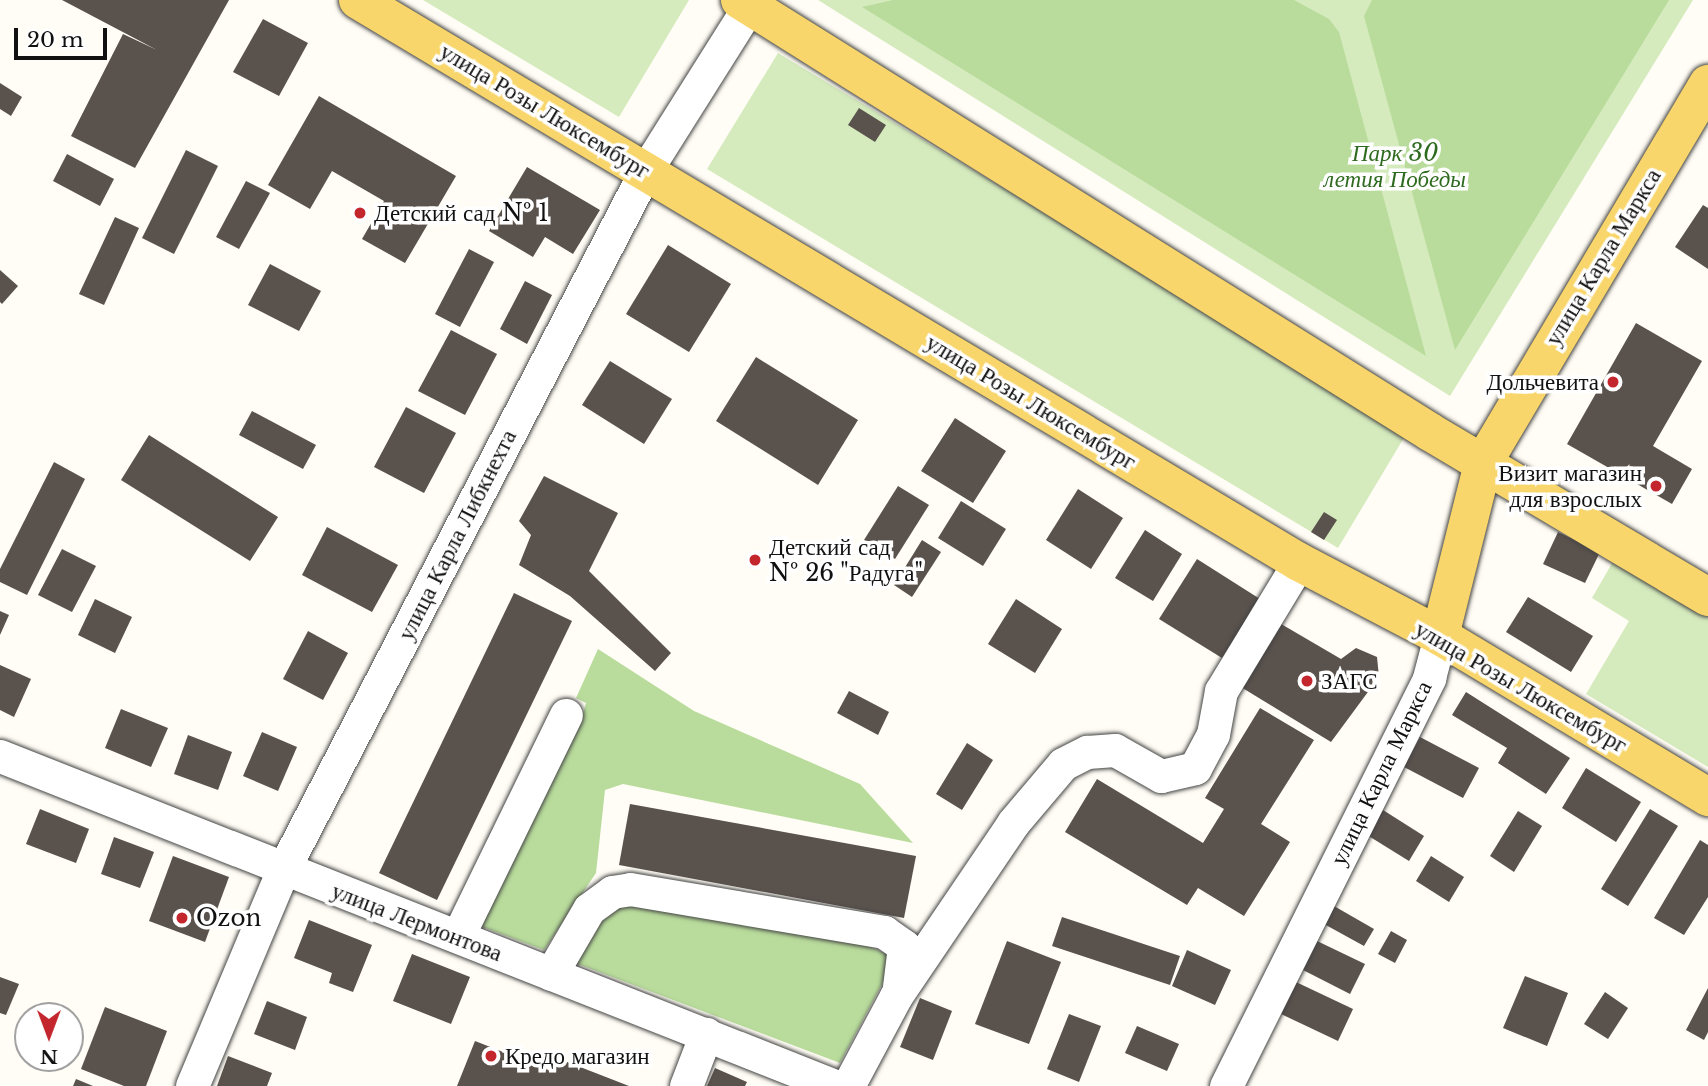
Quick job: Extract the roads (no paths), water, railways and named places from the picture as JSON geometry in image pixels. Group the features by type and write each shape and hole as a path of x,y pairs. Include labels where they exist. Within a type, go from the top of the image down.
{"main road":[{"name":"улица Розы Люксембург","path":"358,0 1299,562 1440,636 1708,797"},
{"path":"747,2 1483,463 1708,597"},
{"name":"улица Карла Маркса","path":"1440,636 1483,463 1708,83"}],"street":[{"name":"улица Карла Либкнехта","path":"192,1086 283,870 646,170 747,2"},
{"path":"848,1086 896,996 1013,823 1063,764 1087,752 1115,750 1161,776 1195,768 1213,734 1221,691 1299,562"},
{"name":"улица Карла Маркса","path":"1226,1086 1429,678 1440,636"},
{"path":"458,936 566,715"},
{"name":"улица Лермонтова","path":"0,756 835,1086"},
{"path":"551,974 589,909 612,892 630,889 884,932 904,946 896,996"},
{"path":"686,1086 706,1034"}],"place":[{"name":"Детский сад № 1","path":"360,213"},
{"name":"Дольчевита","path":"1613,382"},
{"name":"Визит магазин для взрослых","path":"1656,486"},
{"name":"Детский сад № 26 \"Радуга\"","path":"755,560"},
{"name":"ЗАГС","path":"1307,681"},
{"name":"Ozon","path":"182,918"},
{"name":"Кредо магазин","path":"491,1056"}],"park label":[{"name":"Парк 30 летия Победы","path":"1395,166"}]}
